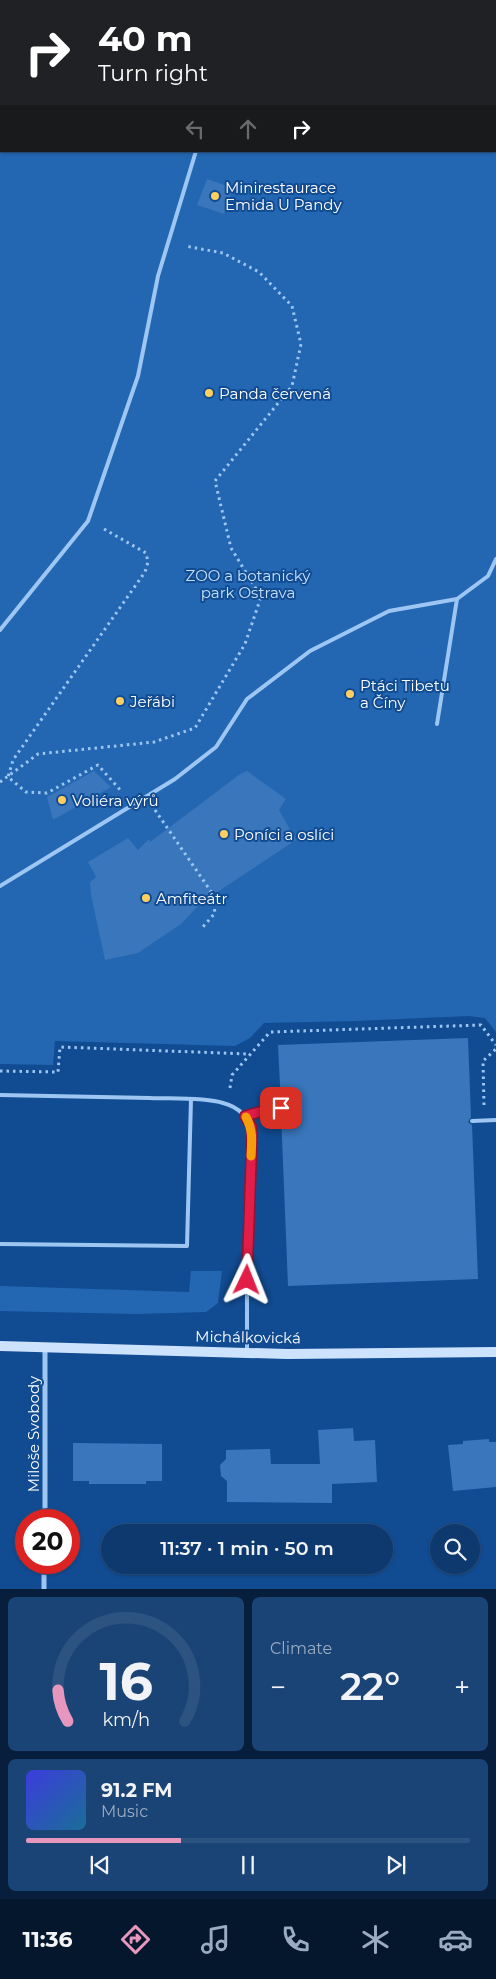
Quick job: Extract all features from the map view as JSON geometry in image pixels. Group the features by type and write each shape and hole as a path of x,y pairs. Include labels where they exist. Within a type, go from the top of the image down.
{"street":[{"name":"Michálkovická","path":"0,1346 247,1353 496,1352"},
{"name":"Miloše Svobody","path":"45,1347 45,1509"},
{"path":"44,1574 44,1589"}],"lane":[{"path":"0,630 88,521 138,376 158,276 196,152"},
{"path":"0,886 175,779 216,747 247,699 310,651 389,611 457,599 488,576 496,559"},
{"path":"437,724 457,599"},
{"path":"0,1095 191,1099 222,1102 245,1116 251,1126 252,1134 247,1280 247,1353"},
{"path":"0,1244 187,1246 191,1099"},
{"path":"245,1116 281,1108"},
{"path":"472,1121 496,1120"}],"path":[{"path":"0,782 38,754 154,742 195,728 245,644 261,597 231,548 216,481 292,386 301,344 292,306 259,272 252,268 223,254 168,242"},
{"path":"8,777 13,760 145,572 148,562 146,553 119,536 88,521"},
{"path":"8,777 26,792 47,793 98,765 133,805"},
{"path":"147,797 212,893 216,913 202,928"},
{"path":"229,1105 232,1075 270,1032 481,1025 496,1047 483,1061 484,1120"},
{"path":"0,1071 58,1072 60,1048 250,1054"}],"green space":[{"name":"ZOO a botanický park Ostrava","path":"0,152 496,152 496,1032 485,1018 469,1016 264,1023 250,1038 235,1046 55,1041 53,1065 0,1064"},
{"path":"191,1271 222,1271 218,1303 206,1312 136,1314 0,1311 0,1286 189,1292"}],"building":[{"name":"Minirestaurace Emida U Pandy","path":"207,179 233,188 224,214 197,205"},
{"path":"94,771 111,787 53,820 47,797"},
{"path":"247,771 286,799 279,810 296,840 201,903 181,924 138,953 105,960 91,895 90,882 96,877 88,862 128,838 138,850 149,839 150,842 240,774"},
{"path":"468,1038 471,1117 468,1122 472,1125 478,1279 288,1286 281,1113 285,1109 281,1105 278,1045"},
{"path":"353,1428 354,1441 375,1440 377,1482 332,1484 332,1503 227,1502 227,1481 221,1476 220,1465 226,1459 226,1450 270,1449 271,1464 320,1464 318,1430"},
{"path":"489,1439 489,1442 496,1442 496,1487 453,1491 448,1445 463,1444 463,1441"},
{"path":"73,1443 162,1444 162,1481 146,1481 146,1484 89,1484 89,1481 73,1481"}],"slow traffic":[{"path":"246,1117 251,1126 251,1156"}],"place":[{"name":"Minirestaurace Emida U Pandy","path":"215,196"},
{"name":"Panda červená","path":"209,393"},
{"name":"Ptáci Tibetu a Číny","path":"350,694"},
{"name":"Jeřábi","path":"120,701"},
{"name":"Voliéra výrů","path":"62,800"},
{"name":"Poníci a oslíci","path":"224,834"},
{"name":"Amfiteátr","path":"146,898"}],"route":[{"path":"247,1280 252,1134 251,1126 245,1116 281,1108"}]}
